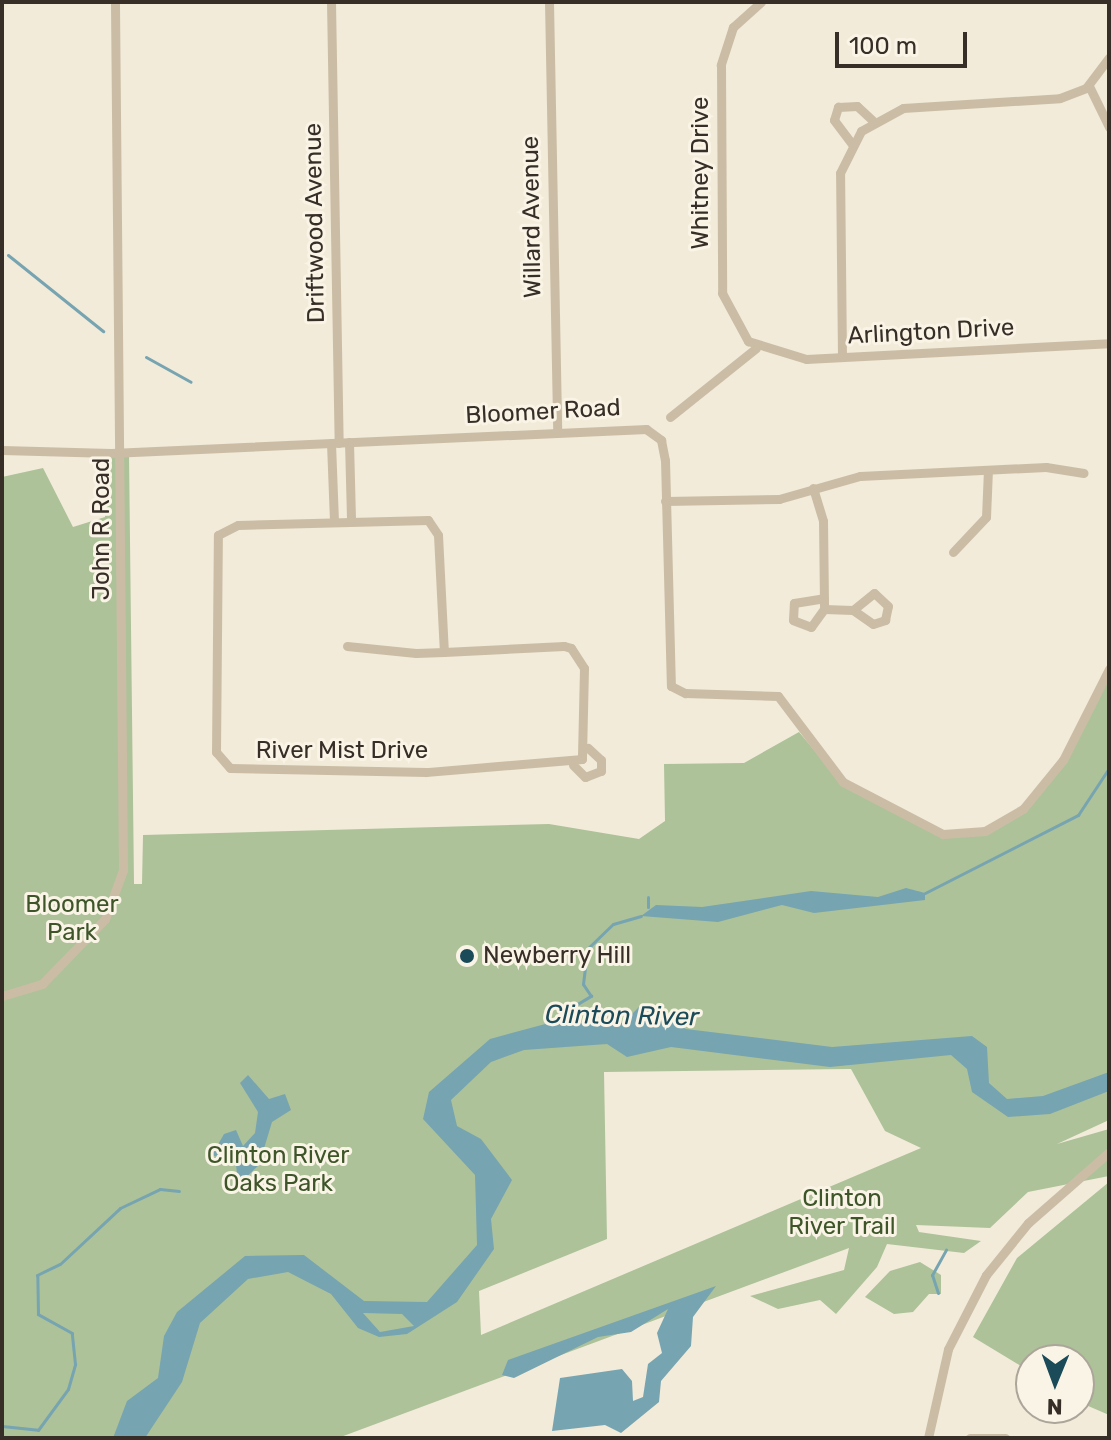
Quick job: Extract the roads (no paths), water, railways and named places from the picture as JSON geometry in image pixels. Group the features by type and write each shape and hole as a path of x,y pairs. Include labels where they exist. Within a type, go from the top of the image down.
{"street":[{"name":"John R Road","path":"2,996 42,984 105,919 120,885 123,453 115,2"},
{"name":"Driftwood Avenue","path":"331,2 340,443"},
{"name":"Willard Avenue","path":"549,2 557,432"},
{"name":"Whitney Drive","path":"756,348 730,318 722,293 721,65 733,27 761,2"},
{"path":"842,357 840,185 852,144 872,120 903,108 1060,98 1089,86 1109,58"},
{"path":"1089,86 1109,127"},
{"path":"852,144 834,120 838,107 857,106 872,120"},
{"name":"Arlington Drive","path":"756,348 792,358 1109,343"},
{"path":"670,417 756,348"},
{"name":"Bloomer Road","path":"2,450 123,453 557,432 651,432 664,446 671,686 778,696 849,788 927,829 976,834 1012,817 1049,780 1109,669"},
{"path":"340,443 351,519"},
{"path":"334,520 340,443"},
{"path":"665,501 769,500 846,478 988,470 1084,473"},
{"path":"953,552 986,517 988,470"},
{"path":"813,488 823,521 824,598 824,609 808,628 791,616 799,599 824,598"},
{"name":"River Mist Drive","path":"417,516 434,525 444,652 576,651 584,668 588,748 601,760 601,771 585,777 573,765 403,772 223,764 216,752 216,540 229,526 351,519 417,516"},
{"path":"824,609 853,610"},
{"path":"347,646 444,652"},
{"path":"573,765 588,748"},
{"path":"928,1438 948,1349 986,1275 1028,1223 1109,1152"},
{"path":"970,1438 1005,1438"}],"water":[{"path":"906,888 925,893 925,900 814,913 782,905 718,922 641,916 656,905 702,907 811,891 878,897"},
{"path":"641,1005 686,1029 832,1047 972,1036 987,1047 989,1083 1007,1099 1043,1096 1109,1072 1109,1091 1050,1114 1008,1117 972,1092 967,1069 951,1055 830,1067 671,1047 627,1057 607,1044 524,1050 491,1062 451,1100 457,1126 481,1139 512,1180 491,1219 494,1249 457,1302 407,1334 379,1337 358,1328 331,1294 288,1272 248,1279 200,1323 182,1382 145,1438 113,1438 127,1401 158,1378 164,1336 177,1312 245,1256 304,1255 364,1301 427,1302 477,1245 475,1175 423,1119 429,1092 490,1039 549,1023 623,1023","holes":["363,1313 402,1314 414,1326 380,1332"]},
{"path":"248,1075 269,1099 285,1094 291,1110 272,1122 259,1165 238,1185 236,1164 212,1155 224,1134 236,1130 243,1146 255,1133 258,1112 240,1083"},
{"path":"716,1286 693,1317 691,1346 661,1381 659,1402 621,1433 605,1425 552,1431 560,1378 622,1369 632,1381 633,1401 643,1397 648,1364 662,1353 657,1333 668,1309 631,1332 598,1337 514,1378 502,1375 508,1360"}],"waterway":[{"path":"8,255 103,331"},
{"path":"146,357 191,382"},
{"path":"925,893 1078,815 1109,768"},
{"path":"648,897 648,907"},
{"name":"Clinton River","path":"572,1022 569,1009 591,996 583,984 587,949 613,924 641,916"},
{"path":"2,1426 38,1430 68,1389 75,1364 72,1333 38,1314 37,1275 60,1264 120,1208 160,1189 179,1191"},
{"path":"938,1293 932,1275 946,1250"}],"place":[{"name":"Newberry Hill","path":"467,956"}],"park label":[{"name":"Bloomer Park","path":"72,919"},
{"name":"Clinton River Oaks Park","path":"278,1170"},
{"name":"Clinton River Trail","path":"842,1213"}]}
